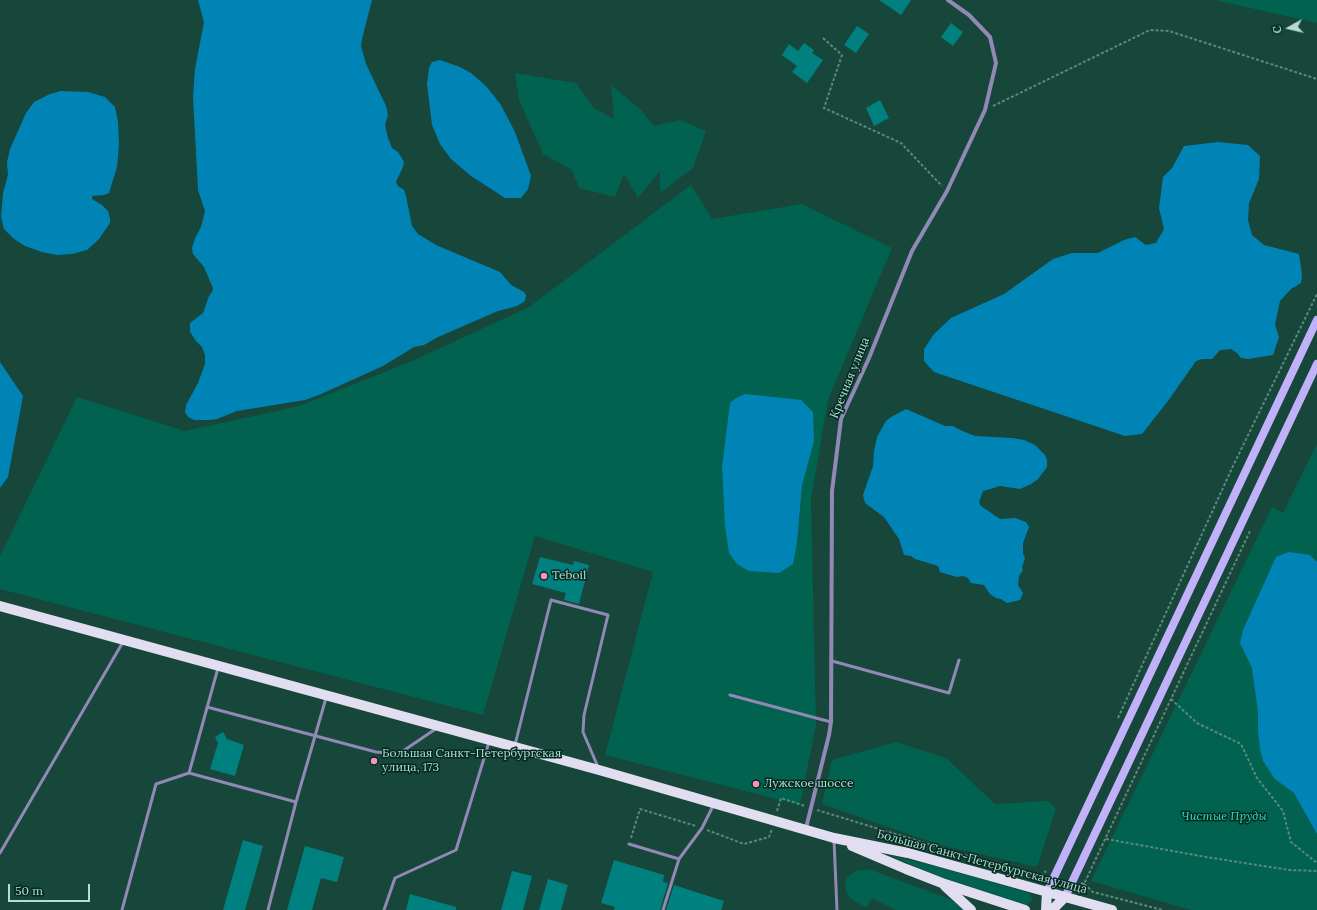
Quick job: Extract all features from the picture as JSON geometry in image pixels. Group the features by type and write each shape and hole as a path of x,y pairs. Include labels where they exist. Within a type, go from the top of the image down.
{"main road":[{"path":"1046,910 1047,892 1317,320"},
{"path":"1052,910 1065,897 1317,364"},
{"path":"0,606 599,770 834,838"},
{"name":"Большая Санкт-Петербургская улица","path":"834,838 908,853 1112,910"},
{"name":"Большая Санкт-Петербургская улица","path":"834,838 942,883 1025,910"},
{"path":"942,883 971,910"}],"street":[{"name":"Кречная улица","path":"805,829 830,735 832,661 832,491 842,419 869,358 912,251 947,191 985,110 996,63 990,37 969,14 948,0"}],"lane":[{"path":"514,747 551,600 608,616 584,714 583,732 599,770"},
{"path":"0,852 124,640"},
{"path":"832,661 949,693 959,660"},
{"path":"189,773 218,666"},
{"path":"268,910 326,695"},
{"path":"730,695 831,722"},
{"path":"207,707 376,752 389,753 403,751 440,726"},
{"path":"384,910 395,878 456,850 490,740"},
{"path":"122,910 156,784 189,773 296,802"},
{"path":"663,910 679,858 702,828 715,803"},
{"path":"834,838 838,910"},
{"path":"629,844 679,858"}],"path":[{"path":"985,110 1150,30 1169,31 1317,80"},
{"path":"823,38 842,55 824,108 901,143 947,191"},
{"path":"1171,699 1197,723 1240,744 1257,778 1283,811 1291,842 1317,863"},
{"path":"781,798 1039,878 1048,869"},
{"path":"629,844 640,808 702,828 744,844 769,837"},
{"path":"1106,839 1289,870 1317,870"},
{"path":"1084,884 1093,892 1163,910"}],"green space":[{"path":"1215,0 1317,0 1317,23"},
{"path":"515,73 576,83 594,108 614,119 611,85 640,109 654,126 680,120 706,131 693,168 660,193 660,171 638,198 624,174 615,197 579,188 572,170 543,154 519,100"},
{"path":"691,185 712,219 802,204 892,248 828,400 811,500 816,725 800,805 605,755 653,572 535,536 483,715 0,589 0,556 77,397 185,431 299,406 412,361 529,307"},
{"name":"Чистые Пруды","path":"1317,444 1317,910 1191,910 1091,881 1272,507 1283,513"},
{"path":"896,742 946,758 995,804 1048,801 1056,809 1037,867 940,845 822,804 832,760"},
{"path":"888,855 939,867 1029,893 1033,900 1026,905 936,875"},
{"path":"869,869 952,900 963,910 896,910 872,898 866,908 851,899 846,892 845,885 847,877 856,871"}],"water":[{"path":"198,0 372,0 361,46 366,64 386,106 388,115 385,125 388,138 392,148 398,152 404,162 396,182 398,186 404,190 412,226 418,234 436,245 500,272 511,285 524,292 526,295 525,301 517,306 498,311 438,337 424,345 414,347 383,366 305,400 237,411 217,419 194,420 188,417 185,412 186,405 198,383 205,364 205,355 202,347 190,332 190,323 203,313 213,288 204,267 193,254 192,248 201,227 205,211 198,190 193,97 195,69 204,22"},
{"path":"440,60 460,67 471,73 486,86 501,105 515,132 531,176 528,189 521,198 505,198 471,176 451,159 440,144 432,125 427,84 429,68 432,62"},
{"path":"61,91 88,92 105,97 115,107 118,122 119,144 117,167 109,193 92,196 92,199 108,211 110,223 99,239 87,250 72,254 57,255 25,246 14,239 4,229 1,217 3,193 8,175 7,162 10,149 26,113 34,102 50,94"},
{"path":"1218,142 1248,145 1260,156 1259,179 1249,203 1248,220 1252,235 1264,245 1299,254 1302,275 1301,283 1291,289 1280,301 1275,325 1279,337 1273,355 1248,359 1241,358 1231,349 1220,350 1212,359 1202,359 1196,361 1168,401 1142,434 1125,436 934,372 924,361 924,349 934,334 951,318 1004,294 1053,259 1072,253 1098,253 1124,240 1135,237 1146,245 1156,243 1164,229 1159,208 1163,177 1172,168 1184,146"},
{"path":"0,362 23,396 8,477 0,488"},
{"path":"745,394 801,400 813,412 814,441 802,485 797,542 793,564 779,573 749,571 737,564 729,553 725,525 722,467 730,403 736,398"},
{"path":"906,409 945,426 953,426 975,436 1024,440 1035,445 1045,455 1047,467 1038,479 1031,484 1020,489 1000,486 983,491 979,502 981,506 1000,519 1015,518 1026,522 1029,527 1023,543 1023,554 1025,558 1022,567 1023,570 1019,576 1018,585 1023,593 1020,600 1007,603 990,594 984,585 971,583 968,578 963,576 957,577 940,572 938,566 915,559 911,556 904,555 899,539 884,517 865,503 863,495 873,466 877,437 886,421"},
{"path":"1289,552 1310,555 1317,562 1317,834 1294,793 1275,779 1263,761 1260,749 1258,712 1252,668 1240,643 1243,630 1276,557"}],"building":[{"path":"879,0 911,0 901,15"},
{"path":"951,23 963,32 953,46 941,37"},
{"path":"857,26 869,34 856,53 844,45"},
{"path":"804,43 814,50 812,53 823,60 807,83 792,72 797,66 782,55 789,44 798,51"},
{"path":"880,100 889,118 874,126 866,108"},
{"path":"540,557 573,565 574,561 589,565 579,604 564,600 566,593 532,584"},
{"path":"223,732 227,739 244,745 235,776 210,769 218,743 215,737"},
{"path":"243,840 263,846 245,910 223,910"},
{"path":"305,846 344,857 337,882 321,878 312,910 287,910"},
{"path":"614,860 664,875 663,882 668,883 660,910 614,910 615,907 601,903"},
{"path":"512,871 532,876 523,910 501,910"},
{"path":"548,879 568,885 561,910 539,910"},
{"path":"674,885 724,901 721,910 666,910"},
{"path":"410,894 456,907 456,910 406,910"}],"place":[{"name":"Teboil","path":"544,576"},
{"name":"Большая Санкт-Петербургская улица, 173","path":"374,761"},
{"name":"Лужское шоссе","path":"756,784"}]}
